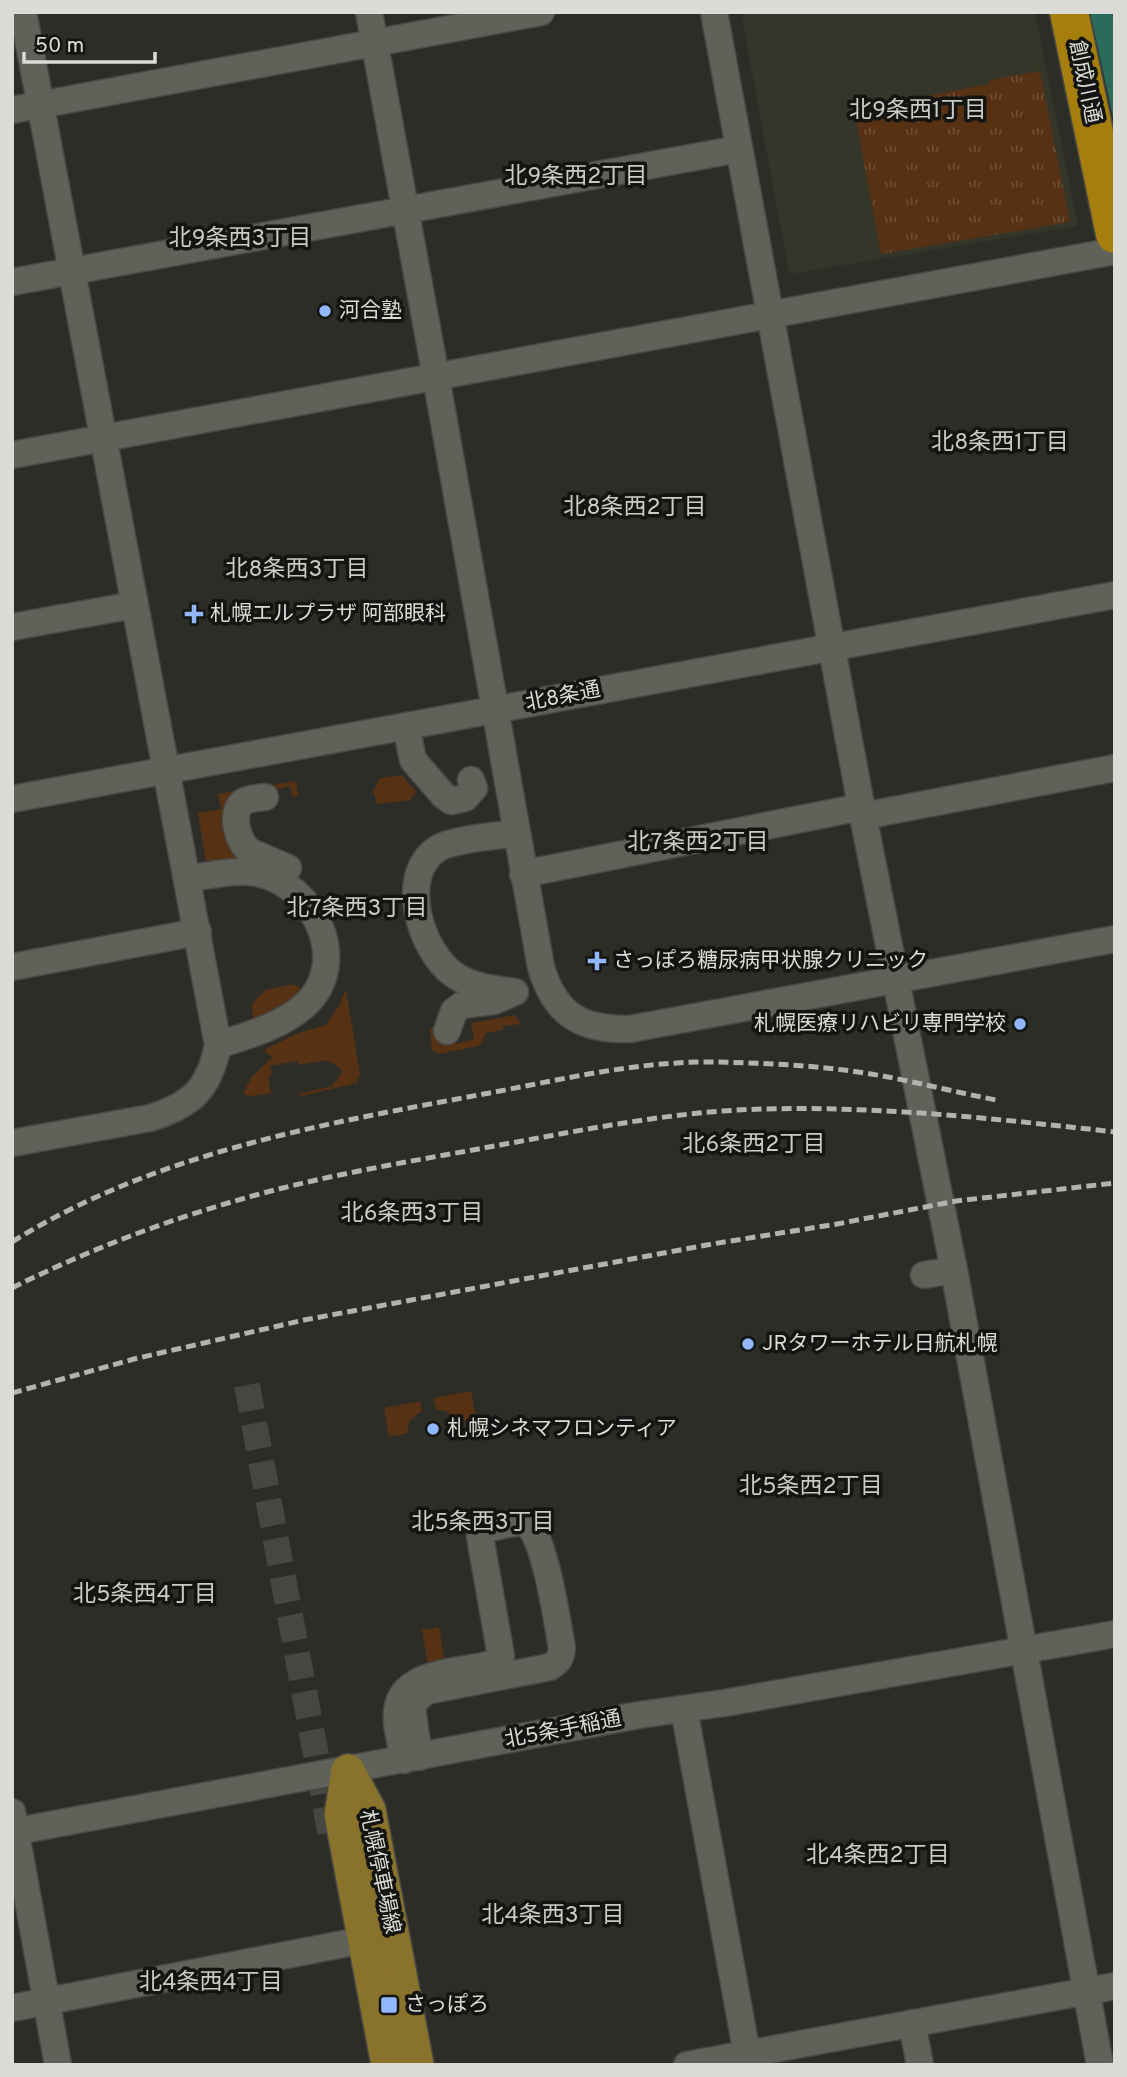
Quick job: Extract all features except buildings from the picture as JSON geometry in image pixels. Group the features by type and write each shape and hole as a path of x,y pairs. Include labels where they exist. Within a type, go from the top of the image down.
{"highway":[{"name":"創成川通","path":"1069,12 1115,234"}],"main road":[{"name":"札幌停車場線","path":"348,1770 341,1815 388,2065"},
{"name":"札幌停車場線","path":"348,1770 369,1810 417,2065"}],"street":[{"path":"12,1143 150,1118 173,1111 191,1099 206,1082 214,1068 218,1045 23,12"},
{"path":"369,12 496,710 523,874 545,981 558,1004 568,1014 594,1028 630,1029 1115,939"},
{"path":"12,110 541,12"},
{"path":"714,12 862,811 954,1270 1100,2065"},
{"path":"12,282 740,149"},
{"path":"12,455 1115,251"},
{"name":"北8条通","path":"12,799 1115,595"},
{"path":"12,627 134,605"},
{"path":"406,726 413,760 444,796 451,801 465,798 474,788 471,780"},
{"path":"523,874 862,811 1115,768"},
{"path":"265,797 246,801 238,808 240,839 251,852 288,868 290,888"},
{"path":"515,992 486,988 453,974 431,947 422,929 416,903 417,884 422,869 437,849 452,843 516,833"},
{"path":"188,878 238,872 258,873 290,888 306,902 318,918 325,946 325,964 312,996 298,1011 246,1036 218,1045"},
{"path":"12,967 198,932"},
{"path":"447,1031 454,1011 462,1005 494,1001 545,981"},
{"path":"924,1275 954,1270"},
{"path":"524,1523 532,1527 544,1558 562,1648 561,1657 550,1667 426,1691 414,1702 412,1708 412,1759 397,1721 397,1710 409,1687 429,1676 491,1664 501,1656 480,1537 486,1529 524,1523"},
{"name":"北5条手稲通","path":"13,1825 412,1759 1115,1633"},
{"path":"684,1709 748,2059"},
{"path":"13,1825 58,2065"},
{"path":"12,2008 365,1940"},
{"path":"687,2065 748,2059 912,2023 1115,1986"},
{"path":"912,2023 920,2065"}],"shaded area":[{"path":"741,12 1035,12 1078,226 789,274"},
{"path":"1090,12 1112,12 1115,26 1115,126"}],"green space":[{"path":"1040,71 1070,222 881,254 856,120 880,115 878,105 990,84 990,80"},
{"path":"402,775 416,792 410,800 377,804 373,791 380,778"},
{"path":"296,781 298,796 292,797 290,786 237,799 250,860 213,865 206,861 198,813 221,809 218,794"},
{"path":"292,984 301,990 291,1001 253,1020 252,1004 265,990"},
{"path":"346,989 360,1074 357,1083 301,1096 298,1094 332,1086 343,1071 328,1060 299,1065 297,1061 270,1066 272,1075 268,1076 271,1093 252,1096 243,1094 252,1076 272,1058 264,1050 298,1033 326,1025"},
{"path":"516,1015 520,1024 503,1026 503,1030 486,1033 479,1046 438,1054 432,1050 430,1028 451,1023 456,1044 474,1039 471,1023"},
{"path":"471,1391 476,1419 460,1423 448,1412 436,1409 433,1398"},
{"path":"420,1401 422,1411 410,1420 407,1433 389,1437 384,1408"},
{"path":"439,1627 445,1662 428,1665 422,1630"}],"tunnel":[{"path":"247,1385 332,1841"}],"railway":[{"path":"12,1242 66,1211 123,1186 181,1164 241,1146 362,1117 627,1068 714,1062 801,1066 888,1077 996,1100"},
{"path":"12,1288 71,1260 132,1236 256,1195 378,1167 665,1117 731,1110 852,1110 984,1118 1115,1132"},
{"path":"12,1393 134,1359 304,1320 956,1201 1115,1183"}],"place":[{"name":"河合塾","path":"325,311"},
{"name":"札幌エルプラザ 阿部眼科","path":"194,614"},
{"name":"さっぽろ糖尿病甲状腺クリニック","path":"597,961"},
{"name":"札幌医療リハビリ専門学校","path":"1020,1024"},
{"name":"JRタワーホテル日航札幌","path":"748,1344"},
{"name":"札幌シネマフロンティア","path":"433,1429"},
{"name":"さっぽろ","path":"389,2005"}],"district":[{"name":"北9条西1丁目","path":"918,111"},
{"name":"北9条西2丁目","path":"576,177"},
{"name":"北9条西3丁目","path":"240,239"},
{"name":"北8条西1丁目","path":"1000,443"},
{"name":"北8条西2丁目","path":"635,508"},
{"name":"北8条西3丁目","path":"297,570"},
{"name":"北7条西2丁目","path":"698,843"},
{"name":"北7条西3丁目","path":"357,909"},
{"name":"北6条西2丁目","path":"754,1145"},
{"name":"北6条西3丁目","path":"412,1214"},
{"name":"北5条西2丁目","path":"811,1487"},
{"name":"北5条西3丁目","path":"483,1523"},
{"name":"北5条西4丁目","path":"145,1595"},
{"name":"北4条西2丁目","path":"878,1856"},
{"name":"北4条西3丁目","path":"553,1916"},
{"name":"北4条西4丁目","path":"211,1983"}]}
